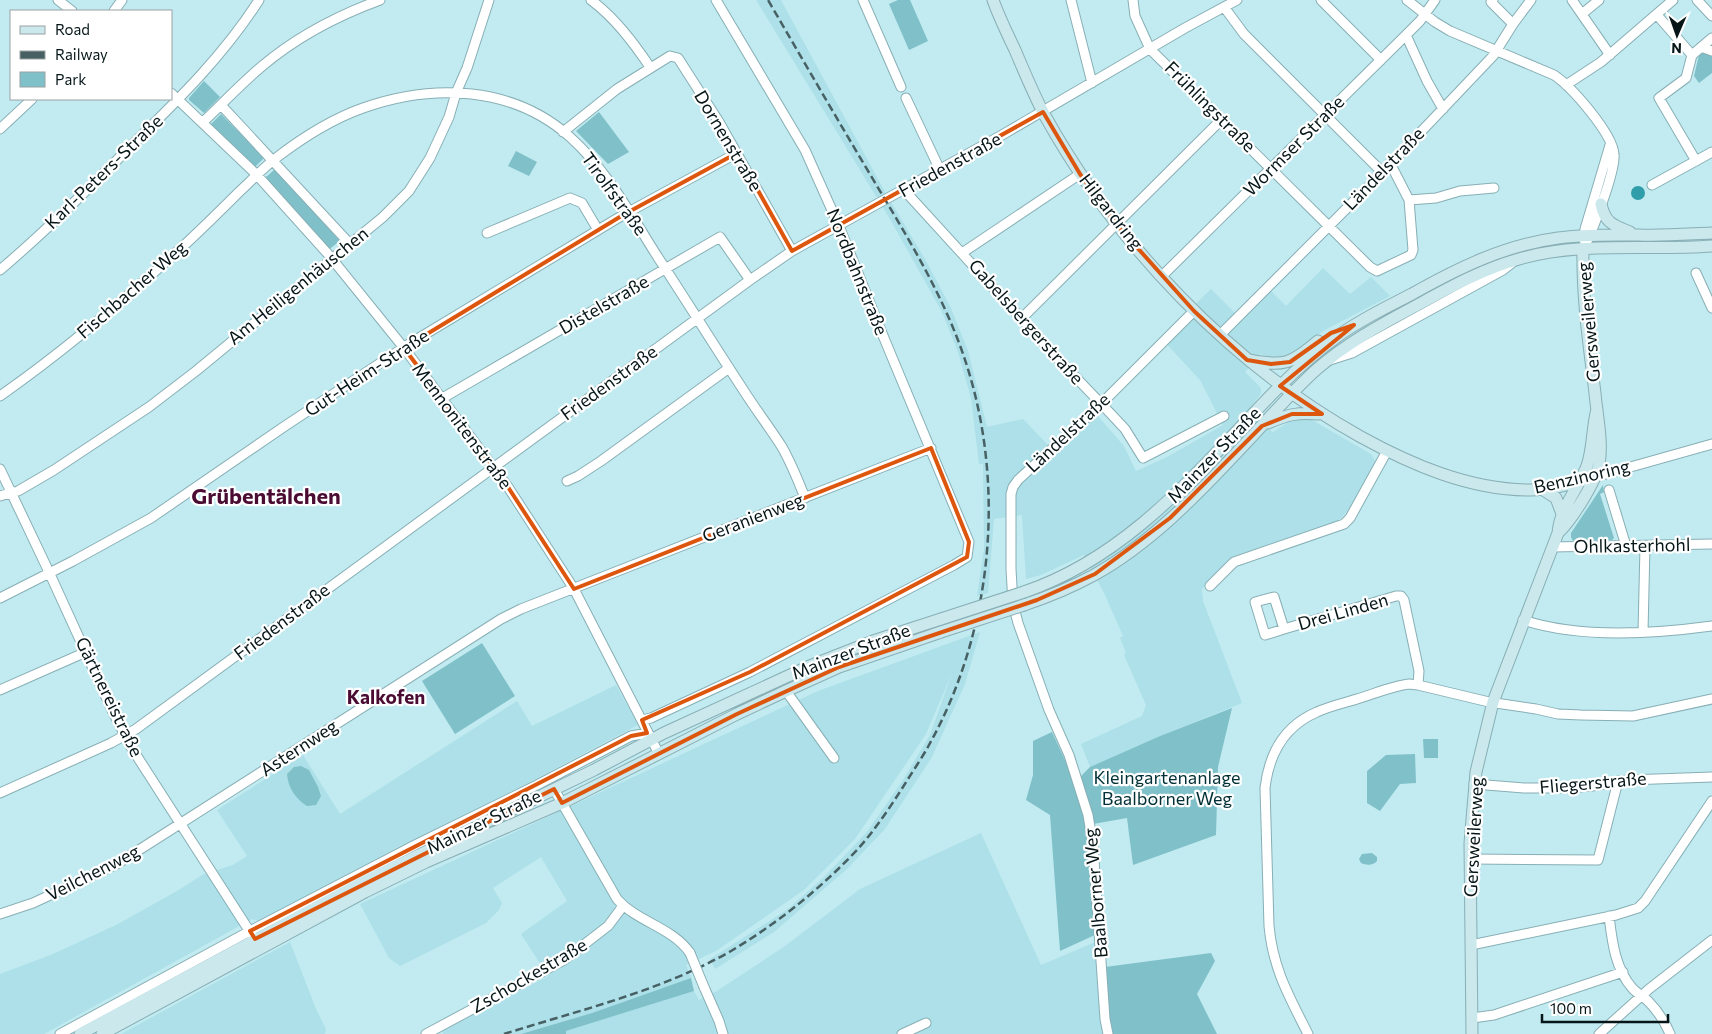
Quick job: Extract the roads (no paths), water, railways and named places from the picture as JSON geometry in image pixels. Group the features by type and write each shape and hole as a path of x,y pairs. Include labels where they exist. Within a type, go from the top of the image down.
{"main road":[{"name":"Hilgardring","path":"993,0 1043,112 1080,174 1117,225 1194,310 1247,360 1292,394"},
{"path":"1601,204 1603,214 1607,220 1618,227 1639,235"},
{"name":"Mainzer Straße","path":"80,1034 252,935 594,770 649,736 812,665 873,642 1024,592 1088,563 1126,538 1162,507 1192,479 1280,386 1309,359 1354,325 1446,275 1482,259 1528,243 1556,238 1588,235 1712,233"},
{"name":"Mainzer Straße","path":"102,1034 364,892 426,862 562,803 736,714 839,667 1024,605 1082,581 1130,551 1184,505 1292,394 1327,361 1360,336 1451,286 1484,270 1517,259 1560,250 1712,246"},
{"name":"Gersweilerweg","path":"1472,1034 1470,860 1474,784 1493,702 1523,620 1558,533 1566,525 1595,476 1598,467 1600,444 1584,297 1583,249"},
{"path":"1247,360 1271,364 1290,362 1331,333 1354,325"},
{"name":"Benzinoring","path":"1292,394 1322,414 1387,451 1421,467 1452,477 1498,488 1529,490 1542,489 1595,476"},
{"name":"Gersweilerweg","path":"1558,533 1558,523 1586,467 1596,409"},
{"path":"1262,426 1292,414 1305,412 1322,414"},
{"path":"1542,489 1556,498 1562,514"}],"street":[{"path":"58,0 71,10"},
{"name":"Karl-Peters-Straße","path":"0,270 53,223 179,99 208,68 259,0"},
{"path":"203,122 260,68 288,46 326,24 380,0"},
{"name":"Am Heiligenhäuschen","path":"0,496 18,491 54,470 149,407 383,217 409,191 430,158 449,117 489,0"},
{"path":"591,0 623,31 650,67"},
{"name":"Nordbahnstraße","path":"716,0 805,150 839,226 969,542 967,557"},
{"path":"874,0 864,2 901,87"},
{"path":"1071,0 1092,83"},
{"path":"1133,0 1135,16 1150,49"},
{"name":"Friedenstraße","path":"0,792 125,736 792,251 1043,112 1237,0"},
{"path":"1322,0 1381,60"},
{"path":"1407,0 1425,15 1450,31 1554,75 1566,84 1608,134 1614,154 1614,165 1588,235"},
{"name":"Wormser Straße","path":"1162,276 1406,35 1425,15 1435,0"},
{"path":"1493,0 1491,2 1513,24"},
{"name":"Ländelstraße","path":"1220,335 1382,172 1497,52 1513,24 1531,0"},
{"path":"1572,0 1610,55"},
{"path":"1582,14 1599,0"},
{"path":"1566,84 1610,55 1673,0"},
{"path":"1697,0 1712,16"},
{"path":"1224,7 1244,34 1382,172"},
{"path":"1657,14 1692,55"},
{"path":"1406,35 1427,81 1443,109"},
{"path":"1696,162 1659,98 1686,78 1692,55 1712,38"},
{"path":"1701,47 1712,51"},
{"name":"Frühlingstraße","path":"1150,49 1377,271 1411,255 1413,250 1409,200"},
{"name":"Dornenstraße","path":"563,132 598,102 650,67 670,56 678,58 719,122 792,251"},
{"name":"Tirolfstraße","path":"257,175 272,160 339,118 396,98 456,92 486,95 502,99 534,112 563,132 602,171 781,446 795,472 805,498"},
{"name":"Mennonitenstraße","path":"172,94 257,175 332,259 404,348 508,487 574,589 659,754"},
{"path":"906,98 940,170"},
{"path":"0,129 31,100"},
{"path":"221,105 350,244"},
{"path":"1021,319 1222,119"},
{"path":"1588,235 1611,142"},
{"path":"1652,185 1712,152"},
{"name":"Gut-Heim-Straße","path":"0,598 152,518 285,426 404,348 598,230 737,153"},
{"path":"1390,163 1409,200 1436,198 1460,191 1494,188"},
{"path":"962,253 1080,174"},
{"name":"Fischbacher Weg","path":"0,396 80,336 116,306 196,234 257,175"},
{"name":"Gabelsbergerstraße","path":"904,190 1125,430 1143,458"},
{"name":"Tirolfstraße","path":"487,234 570,198 582,203 598,230"},
{"name":"Gersweilerweg","path":"1583,249 1588,235"},
{"name":"Distelstraße","path":"441,398 720,237 750,280"},
{"path":"1696,273 1712,308"},
{"name":"Ländelstraße","path":"1012,584 1012,487 1101,404 1194,310"},
{"path":"567,481 601,461 729,368"},
{"name":"Mainzer Straße","path":"1143,458 1224,416"},
{"name":"Benzinoring","path":"1595,476 1712,444"},
{"name":"Geranienweg","path":"574,589 931,448"},
{"path":"1210,586 1234,562 1344,524 1350,518 1387,451"},
{"name":"Gärtnereistraße","path":"0,469 50,572 125,736 252,935"},
{"path":"1609,490 1626,546"},
{"name":"Ohlkasterhohl","path":"1552,547 1712,544"},
{"path":"1643,632 1646,546"},
{"name":"Mainzer Straße","path":"642,720 651,718 750,672 967,557"},
{"name":"Baalborner Weg","path":"1012,584 1013,604 1018,623 1049,710 1069,755 1088,815 1093,845 1105,1019 1108,1034"},
{"name":"Asternweg","path":"182,824 501,619 520,609 574,589"},
{"name":"Drei Linden","path":"1284,629 1401,596 1404,600 1419,671 1418,685"},
{"path":"1523,620 1541,626 1607,632 1679,630 1712,626"},
{"path":"0,690 86,652"},
{"path":"1308,1034 1281,980 1272,947 1269,926 1265,788 1271,758 1282,740 1294,726 1318,712 1402,685 1418,685 1558,714 1633,716 1712,699"},
{"name":"Mainzer Straße","path":"786,691 834,758"},
{"name":"Mainzer Straße","path":"60,1034 252,935 416,845 574,767 630,736 649,736"},
{"name":"Fliegerstraße","path":"1474,784 1555,789 1592,786 1618,781 1712,777"},
{"path":"1470,860 1598,860 1618,781"},
{"path":"554,788 608,884 623,906 672,935 683,943 690,953 719,1020 723,1034"},
{"path":"1471,945 1609,916 1638,908 1645,901 1712,801"},
{"name":"Veilchenweg","path":"0,914 32,903 117,864 182,824"},
{"name":"Zschockestraße","path":"426,1034 564,960 608,926 623,906"},
{"path":"1609,916 1615,954 1623,972 1632,987 1659,1014 1670,1034"},
{"path":"1598,1034 1641,995 1712,940"},
{"path":"1472,1018 1494,1015 1623,972"},
{"path":"902,1034 926,1023"}],"railway":[{"path":"504,1034 648,989 677,977 731,951 798,905 857,850 890,806 929,745 950,701 967,655 979,608 986,559 989,510 986,461 979,413 967,366 959,342 927,273 768,0"}],"district":[{"name":"Grübentälchen","path":"266,496"},
{"name":"Kalkofen","path":"386,697"}],"park label":[{"name":"Kleingartenanlage Baalborner Weg","path":"1167,788"}]}
